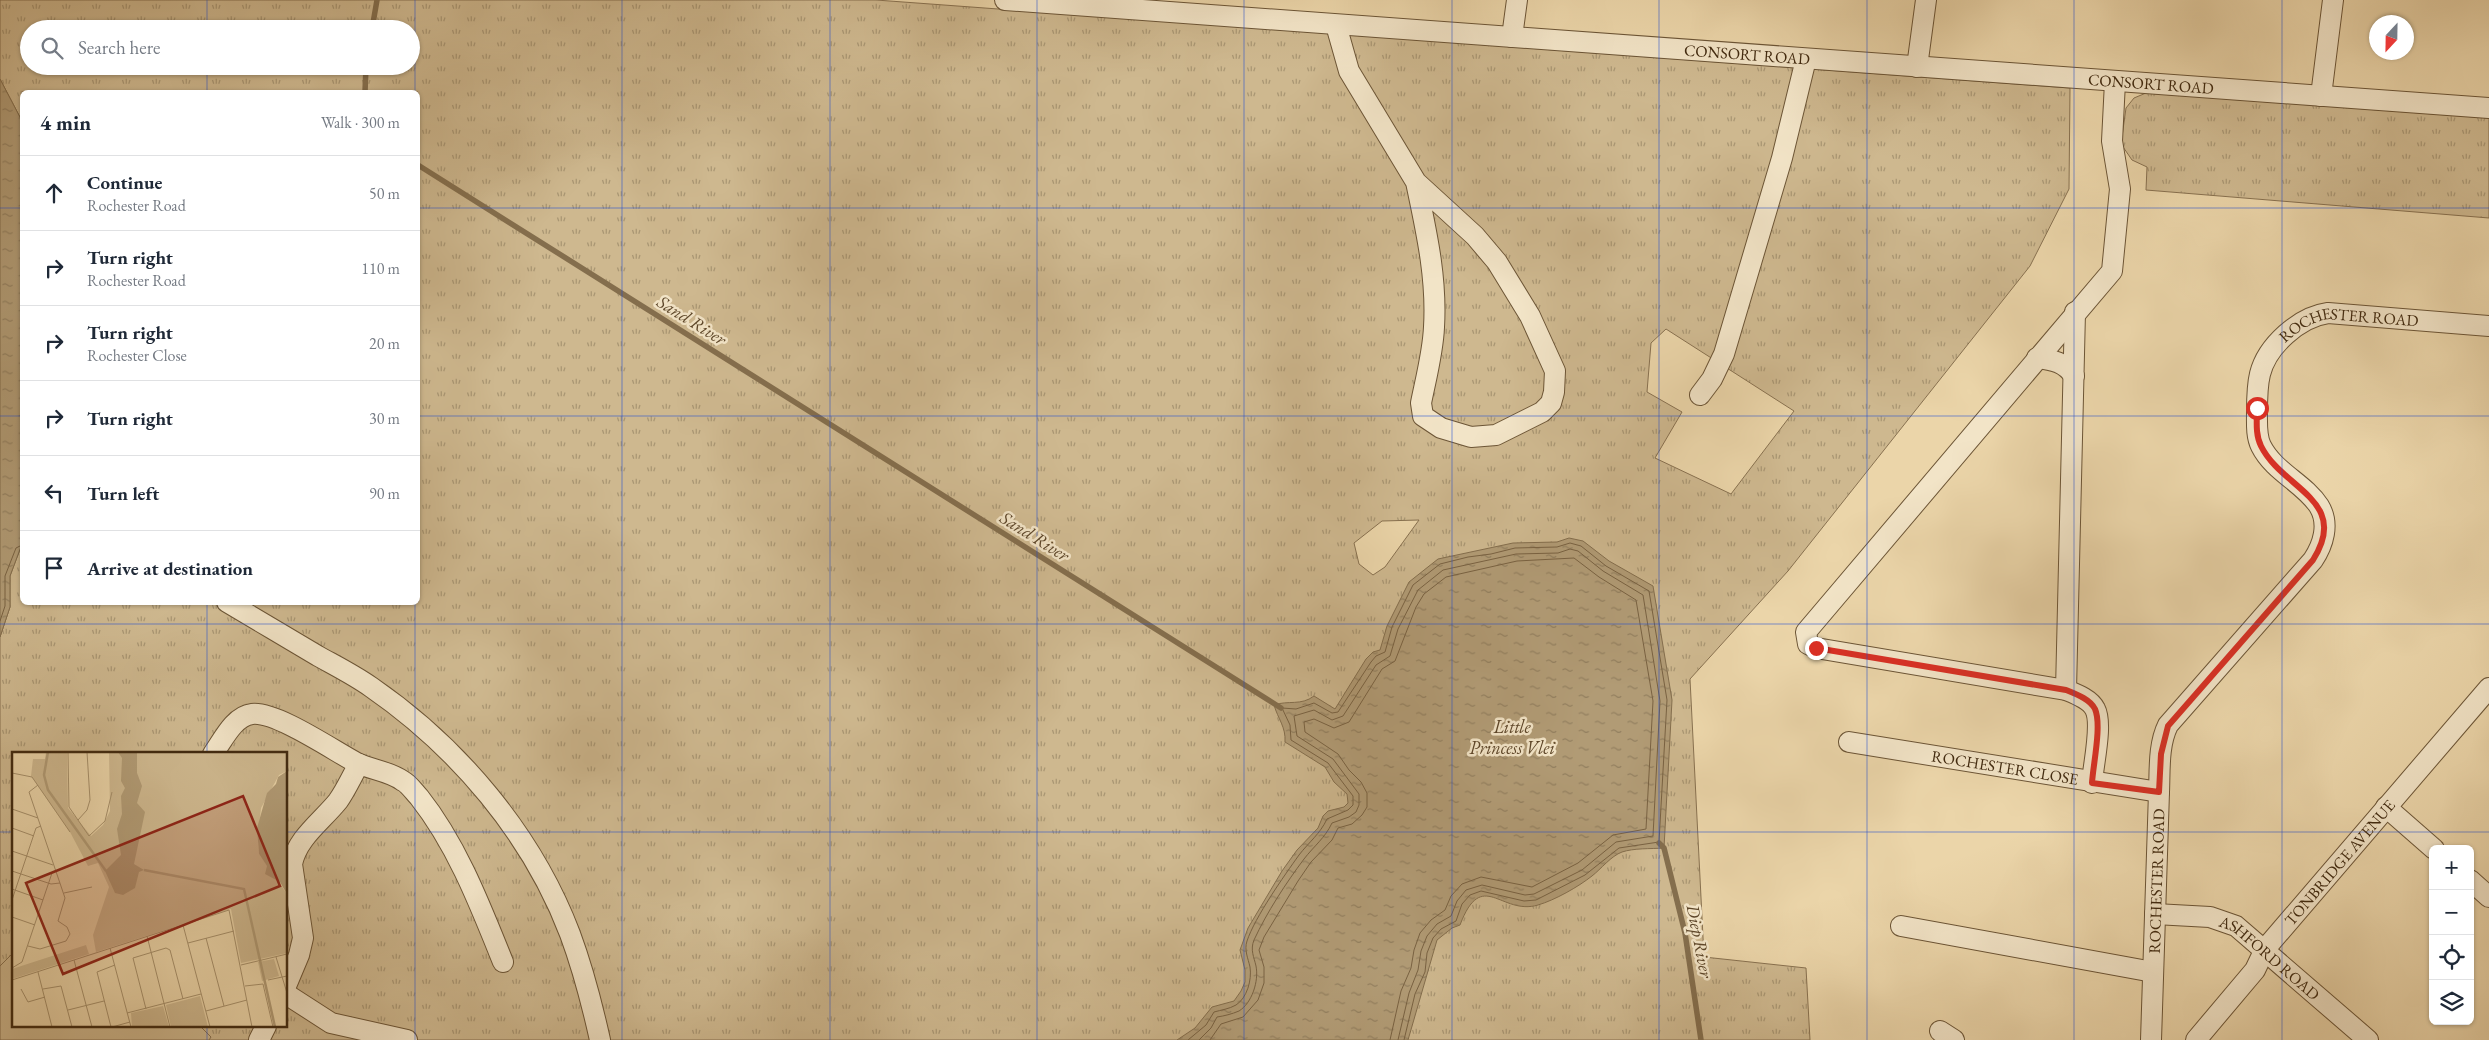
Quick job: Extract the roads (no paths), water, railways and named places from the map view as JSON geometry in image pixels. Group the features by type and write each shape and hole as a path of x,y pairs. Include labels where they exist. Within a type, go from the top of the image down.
{"street":[{"name":"CONSORT ROAD","path":"1005,0 1109,4 1336,24 2489,108"},
{"path":"1512,37 1517,0"},
{"path":"1917,67 1926,0"},
{"path":"2321,96 2333,0"},
{"path":"1336,24 1349,71 1416,182 1475,236 1497,262 1530,316 1555,371 1554,392 1551,403 1542,412 1496,435 1483,437 1457,433 1430,422 1422,413 1421,402 1434,327 1434,290 1429,236 1416,182"},
{"path":"1700,395 1712,380 1724,354 1782,158 1806,59"},
{"path":"2092,783 2098,721 2094,708 2082,696 2066,690 1816,648 1808,644 1805,638 1806,632 2075,312 2112,271 2120,189 2112,141 2115,82"},
{"path":"2066,690 2075,312"},
{"name":"ROCHESTER ROAD","path":"2151,1040 2161,754 2168,726 2313,560 2324,538 2324,526 2319,506 2273,464 2258,438 2257,408 2260,374 2274,347 2303,321 2318,314 2328,312 2489,326"},
{"path":"2037,358 2060,363 2069,368 2074,376"},
{"path":"235,605 370,686 444,745 473,777 521,840 548,884 579,960 588,988 600,1040"},
{"name":"TONBRIDGE AVENUE","path":"2196,1040 2256,970 2265,949 2489,688"},
{"path":"214,752 233,725 251,714 265,715 312,737 359,764 404,781 439,824 466,876 503,962"},
{"name":"ROCHESTER CLOSE","path":"1849,742 2092,783 2159,792"},
{"path":"288,982 298,960 303,938 292,864 294,855 302,841 338,801 359,764"},
{"path":"2386,807 2429,845"},
{"path":"2474,884 2489,897"},
{"name":"ASHFORD ROAD","path":"2155,914 2210,916 2243,930 2368,1040"},
{"path":"1901,926 2153,972"},
{"path":"288,995 331,1023 407,1040"},
{"path":"260,1040 265,1028"}],"water":[{"path":"0,79 20,117 20,549 10,576 10,607 0,637"},
{"name":"Little Princess Vlei","path":"1569,538 1583,541 1609,561 1653,586 1672,700 1664,848 1637,849 1622,852 1614,856 1580,884 1559,897 1538,905 1525,907 1513,905 1485,896 1476,899 1468,908 1460,925 1452,928 1437,940 1408,1040 1177,1040 1195,1028 1212,1007 1234,1001 1245,982 1245,970 1240,950 1248,928 1282,871 1297,850 1318,828 1323,816 1328,811 1344,807 1348,803 1347,794 1334,782 1325,767 1285,742 1283,727 1274,705 1304,701 1314,696 1335,709 1366,659 1373,652 1380,650 1387,626 1409,582 1438,559 1513,543 1557,542"}],"waterway":[{"name":"Sand River","path":"374,20 377,0"},
{"name":"Sand River","path":"365,90 366,75"},
{"name":"Sand River","path":"420,166 1281,708"},
{"name":"Diep River","path":"1659,843 1664,848 1685,933 1701,1040"}]}
